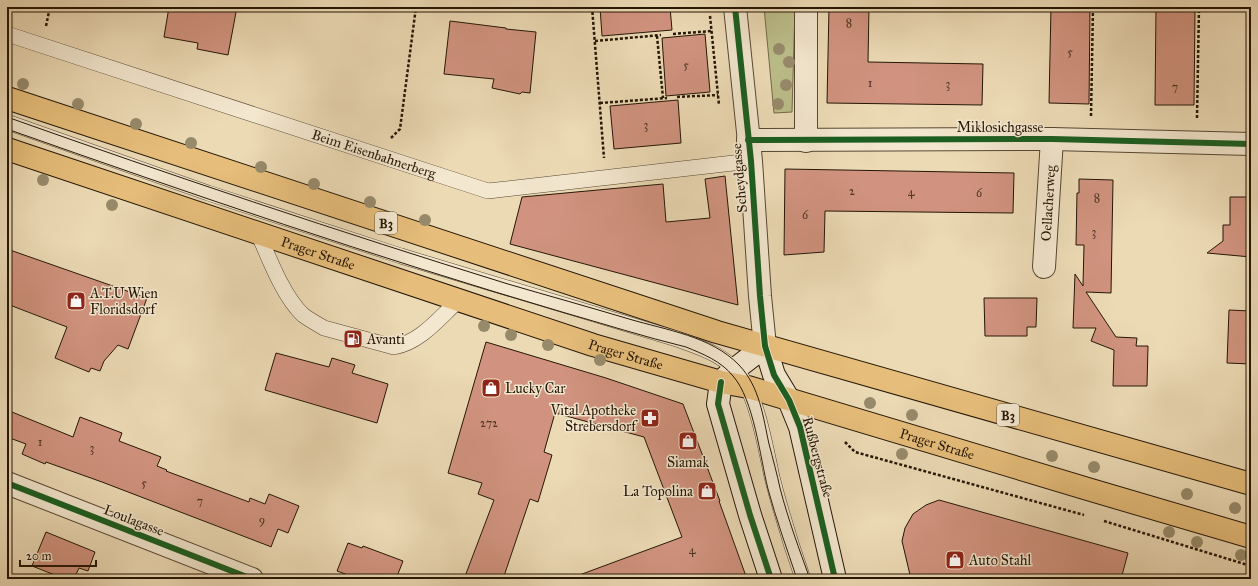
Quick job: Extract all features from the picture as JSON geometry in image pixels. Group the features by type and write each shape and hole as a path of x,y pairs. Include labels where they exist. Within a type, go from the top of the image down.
{"main road":[{"name":"B3","path":"7,98 676,319 765,346 1251,484"},
{"name":"Prager Straße","path":"7,149 593,345 728,375 748,387 789,400 1251,537"}],"street":[{"name":"Scheydgasse","path":"735,7 750,150 765,346"},
{"path":"806,7 806,140"},
{"name":"Miklosichgasse","path":"750,150 806,140 1052,139 1251,144"},
{"name":"Oellacherweg","path":"1044,267 1052,139"},
{"path":"765,346 728,375 718,404 750,515 771,579"},
{"name":"Rußbergstraße","path":"765,346 774,375 789,400 800,427 835,579"},
{"name":"Loulagasse","path":"7,483 252,579"}],"lane":[{"name":"Beim Eisenbahnerberg","path":"7,34 488,191 606,177 750,150"},
{"path":"7,122 208,193 401,256 709,350 720,357 728,375"},
{"path":"258,233 274,269 292,302 314,323 324,328 394,347 405,345 418,338 459,300"},
{"path":"748,387 757,415 787,533 803,579"}],"path":[{"path":"384,157 388,141 400,129 416,7"},
{"path":"592,7 606,177"},
{"path":"1091,140 1094,7"},
{"path":"1196,142 1199,7"},
{"path":"672,34 711,31"},
{"path":"595,41 661,35"},
{"path":"657,36 663,98"},
{"path":"677,97 718,95"},
{"path":"600,103 667,98"},
{"path":"842,439 855,452 1091,517"},
{"path":"1099,520 1251,566"}],"green space":[{"path":"764,7 795,7 792,112 774,113"}],"building":[{"path":"169,7 237,7 228,55 197,49 198,43 164,37"},
{"path":"600,7 670,7 672,30 602,36"},
{"path":"829,7 869,7 868,62 983,64 982,105 827,103"},
{"path":"1051,7 1090,7 1089,104 1049,103"},
{"path":"1156,7 1195,7 1194,105 1155,105"},
{"path":"450,21 536,32 530,93 522,92 520,94 492,88 494,79 444,74"},
{"path":"705,34 710,92 666,96 662,38"},
{"path":"678,100 681,143 614,149 610,106"},
{"path":"785,169 1014,173 1013,213 825,211 824,252 784,255"},
{"path":"725,176 738,305 510,244 522,197 663,184 666,222 710,218 705,179"},
{"path":"1079,179 1113,180 1111,293 1086,292 1116,337 1137,338 1136,346 1148,346 1147,386 1113,386 1114,350 1091,341 1096,328 1073,328 1075,274 1083,286 1084,245 1076,245 1077,193 1079,193"},
{"path":"1230,197 1251,197 1251,257 1207,253 1223,241 1223,225 1230,225"},
{"name":"A.T.U Wien Floridsdorf","path":"7,249 147,298 128,349 118,345 104,361 100,371 91,368 89,372 55,358 67,327 7,304"},
{"path":"984,298 1037,298 1036,327 1027,327 1027,336 985,336"},
{"path":"1229,310 1251,311 1251,364 1227,363"},
{"path":"486,342 606,378 683,404 720,501 747,579 574,579 574,577 682,537 644,437 555,413 544,452 552,455 538,502 530,499 503,579 464,579 494,500 478,494 482,483 448,473"},
{"path":"276,353 329,367 332,358 355,365 352,373 388,384 377,423 265,390"},
{"path":"7,410 73,437 80,417 122,433 119,441 161,457 157,466 167,470 166,471 249,502 250,498 265,504 269,494 299,506 288,533 278,529 271,547 102,482 46,462 45,464 22,454 26,444 7,437"},
{"path":"939,500 1128,553 1121,579 911,579 902,541 905,528 913,514 926,505"},
{"path":"46,532 95,552 88,571 79,568 74,579 65,579 32,566"},
{"path":"348,543 362,548 363,546 403,561 396,579 359,579 337,571"}],"tram line":[{"path":"7,117 319,224 508,284 687,335 715,347 728,355 739,365 752,383 760,403 783,500 810,579"},
{"path":"7,129 214,201 353,247 492,291 640,335 686,347 711,358 723,366 733,376 746,399 755,430 771,500 797,579"}],"cycle path":[{"path":"735,7 751,161 760,296 765,346 774,375 789,400 800,427 835,579"},
{"path":"748,140 1052,139 1251,144"},
{"path":"721,382 718,404 750,515 771,579"},
{"path":"7,483 252,579"}],"place":[{"name":"A.T.U Wien Floridsdorf","path":"76,301"},
{"name":"Avanti","path":"353,339"},
{"name":"Lucky Car","path":"491,388"},
{"name":"Vital Apotheke Strebersdorf","path":"650,418"},
{"name":"Siamak","path":"688,441"},
{"name":"La Topolina","path":"707,491"},
{"name":"Auto Stahl","path":"955,560"}]}
